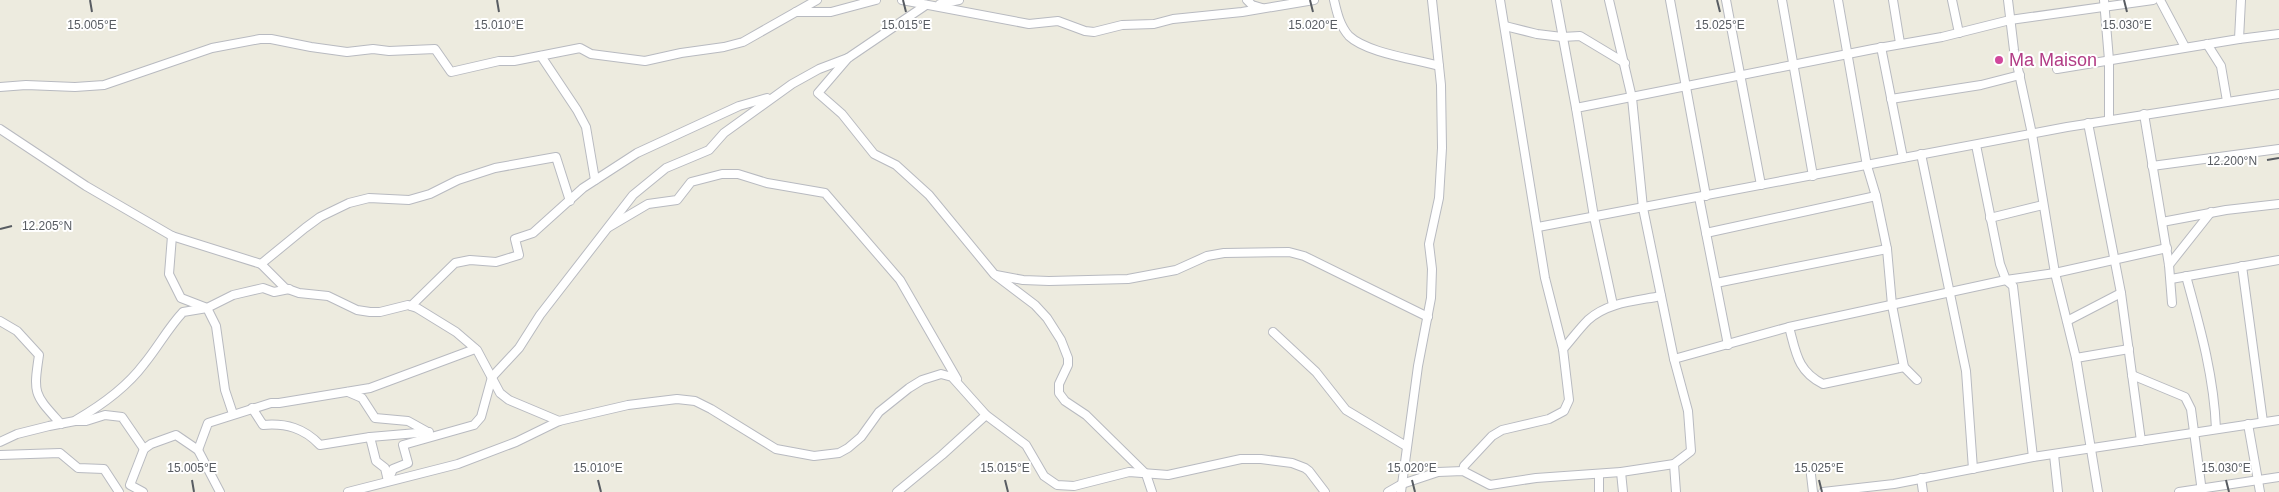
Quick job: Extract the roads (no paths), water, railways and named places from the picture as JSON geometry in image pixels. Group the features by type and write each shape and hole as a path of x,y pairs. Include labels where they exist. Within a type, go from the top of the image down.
{"street":[{"path":"0,87 104,85 212,48 271,39 347,52 373,49 389,51 435,49 450,72 499,61 541,56 580,48 591,54 644,61 736,44 817,0"},
{"path":"794,12 831,12 876,0"},
{"path":"902,0 1029,24 1058,21 1085,31 1094,32 1122,26 1154,24 1173,19 1242,12 1314,0"},
{"path":"936,5 959,0"},
{"path":"1247,0 1252,5 1265,8 1286,5"},
{"path":"1334,0 1338,18 1350,36 1356,40 1368,47 1439,66"},
{"path":"1401,488 1406,446 1428,317 1432,268 1430,244 1440,198 1442,148 1439,66 1432,0"},
{"path":"1463,471 1464,466 1492,436 1502,430 1549,419 1564,411 1569,400 1563,349 1545,278 1506,26 1500,0"},
{"path":"1556,0 1594,217 1613,305"},
{"path":"1388,492 1438,472 1463,471 1490,485 1536,478 1621,472 1674,464 1692,452 1688,411 1674,359 1643,208 1632,98 1609,0"},
{"path":"1670,0 1686,87 1706,233 1728,345"},
{"path":"1726,0 1761,185"},
{"path":"1782,0 1814,176"},
{"path":"1838,0 1867,166 1876,196 1887,249 1892,304 1904,367 1917,380"},
{"path":"1893,0 1900,44"},
{"path":"1952,0 1959,33"},
{"path":"2008,0 2010,20 2053,252 2055,273 2076,358 2098,492"},
{"path":"1576,108 1959,33 2010,20 2104,4 2153,0"},
{"path":"2160,0 2185,47"},
{"path":"2239,39 2241,0"},
{"path":"2104,4 2109,60 2109,120"},
{"path":"926,5 848,58 820,89 820,97 842,114 874,154 896,165 929,195 994,274 1035,305 1047,318 1061,340 1068,358 1068,365 1059,384 1059,393 1062,398 1086,415 1146,474 1152,492"},
{"path":"1506,26 1537,34 1562,37 1580,36 1625,64"},
{"path":"2057,69 2185,47 2279,34"},
{"path":"2207,44 2221,66 2227,101"},
{"path":"1881,47 1903,158"},
{"path":"541,56 586,127 595,180"},
{"path":"388,481 393,468 408,463 403,444 474,426 481,417 492,377 519,348 540,316 633,195 666,168 709,150 724,133 772,97 818,68 848,58"},
{"path":"1891,99 1981,85 2020,74"},
{"path":"1538,227 2088,123 2279,94"},
{"path":"411,306 455,263 470,260 496,262 519,254 515,239 533,233 595,180 636,153 729,110 772,97"},
{"path":"2144,114 2169,265 2172,303"},
{"path":"2088,123 2121,293 2141,441"},
{"path":"0,129 86,186 172,236 261,264 289,289 299,293 328,296 357,310 370,312 411,306 424,312 456,332 475,349 500,393 509,400 559,421"},
{"path":"1976,145 2000,264 2006,280 2013,286 2033,457"},
{"path":"2152,166 2279,149"},
{"path":"1921,154 1966,371 1973,468"},
{"path":"261,264 304,228 320,217 349,203 369,198 409,200 430,194 458,180 520,163 556,157 570,201"},
{"path":"605,229 648,204 677,200 691,182 722,174 738,174 767,183 825,193 900,280 959,383"},
{"path":"1706,233 1876,196"},
{"path":"1990,218 2043,204"},
{"path":"2162,222 2211,212 2279,204"},
{"path":"2169,265 2211,212"},
{"path":"172,236 169,274 181,298 207,308 216,326 225,390 233,414"},
{"path":"1674,359 1789,327 2006,280 2055,273 2114,258 2166,248"},
{"path":"1716,284 1887,249"},
{"path":"994,274 1023,280 1049,281 1128,279 1176,270 1207,256 1260,251 1289,252 1304,256 1428,317"},
{"path":"2171,279 2279,260"},
{"path":"2242,266 2263,422"},
{"path":"2186,276 2209,363 2216,429"},
{"path":"75,421 109,400 124,386 144,364 159,341 183,312 207,308 241,293 263,288 274,292 289,289"},
{"path":"2067,321 2121,293"},
{"path":"1563,349 1588,320 1599,312 1613,305 1661,296"},
{"path":"0,321 17,331 39,355 35,384 40,399 60,424"},
{"path":"1789,327 1801,366 1812,378 1823,384 1904,367"},
{"path":"1273,332 1316,372 1346,410 1406,446"},
{"path":"198,450 208,423 271,402 279,404 370,388 475,349"},
{"path":"2076,358 2129,350"},
{"path":"348,492 458,464 516,442 559,421 628,406 677,399 695,401 703,405 776,449 801,455 839,453 861,437 879,412 909,388 922,380 941,374 952,377 986,415 1026,445 1044,476 1061,489 1123,473 1168,475 1241,459 1261,459 1305,468 1325,492"},
{"path":"2132,375 2185,397 2191,409 2201,491"},
{"path":"347,392 362,398 374,418 408,421 429,432"},
{"path":"252,408 263,425 278,424 290,426 310,434 320,445 370,437 450,431"},
{"path":"0,442 17,434 75,421 86,421 105,415 122,417 144,450"},
{"path":"897,492 986,415"},
{"path":"1823,492 1869,489 2033,457 2090,450 2279,420"},
{"path":"2248,424 2260,492"},
{"path":"143,492 130,485 144,450 151,444 176,435 198,450 220,492"},
{"path":"370,437 376,461 385,468 388,481"},
{"path":"0,455 60,453 78,468 104,469 119,492"},
{"path":"2054,455 2058,492"},
{"path":"1674,464 1676,492"},
{"path":"1621,472 1623,492"},
{"path":"1599,474 1599,492"},
{"path":"1811,475 1813,492"},
{"path":"2179,492 2201,491 2279,477"},
{"path":"1921,478 1924,492"}],"place":[{"name":"Ma Maison","path":"1999,60"}]}
